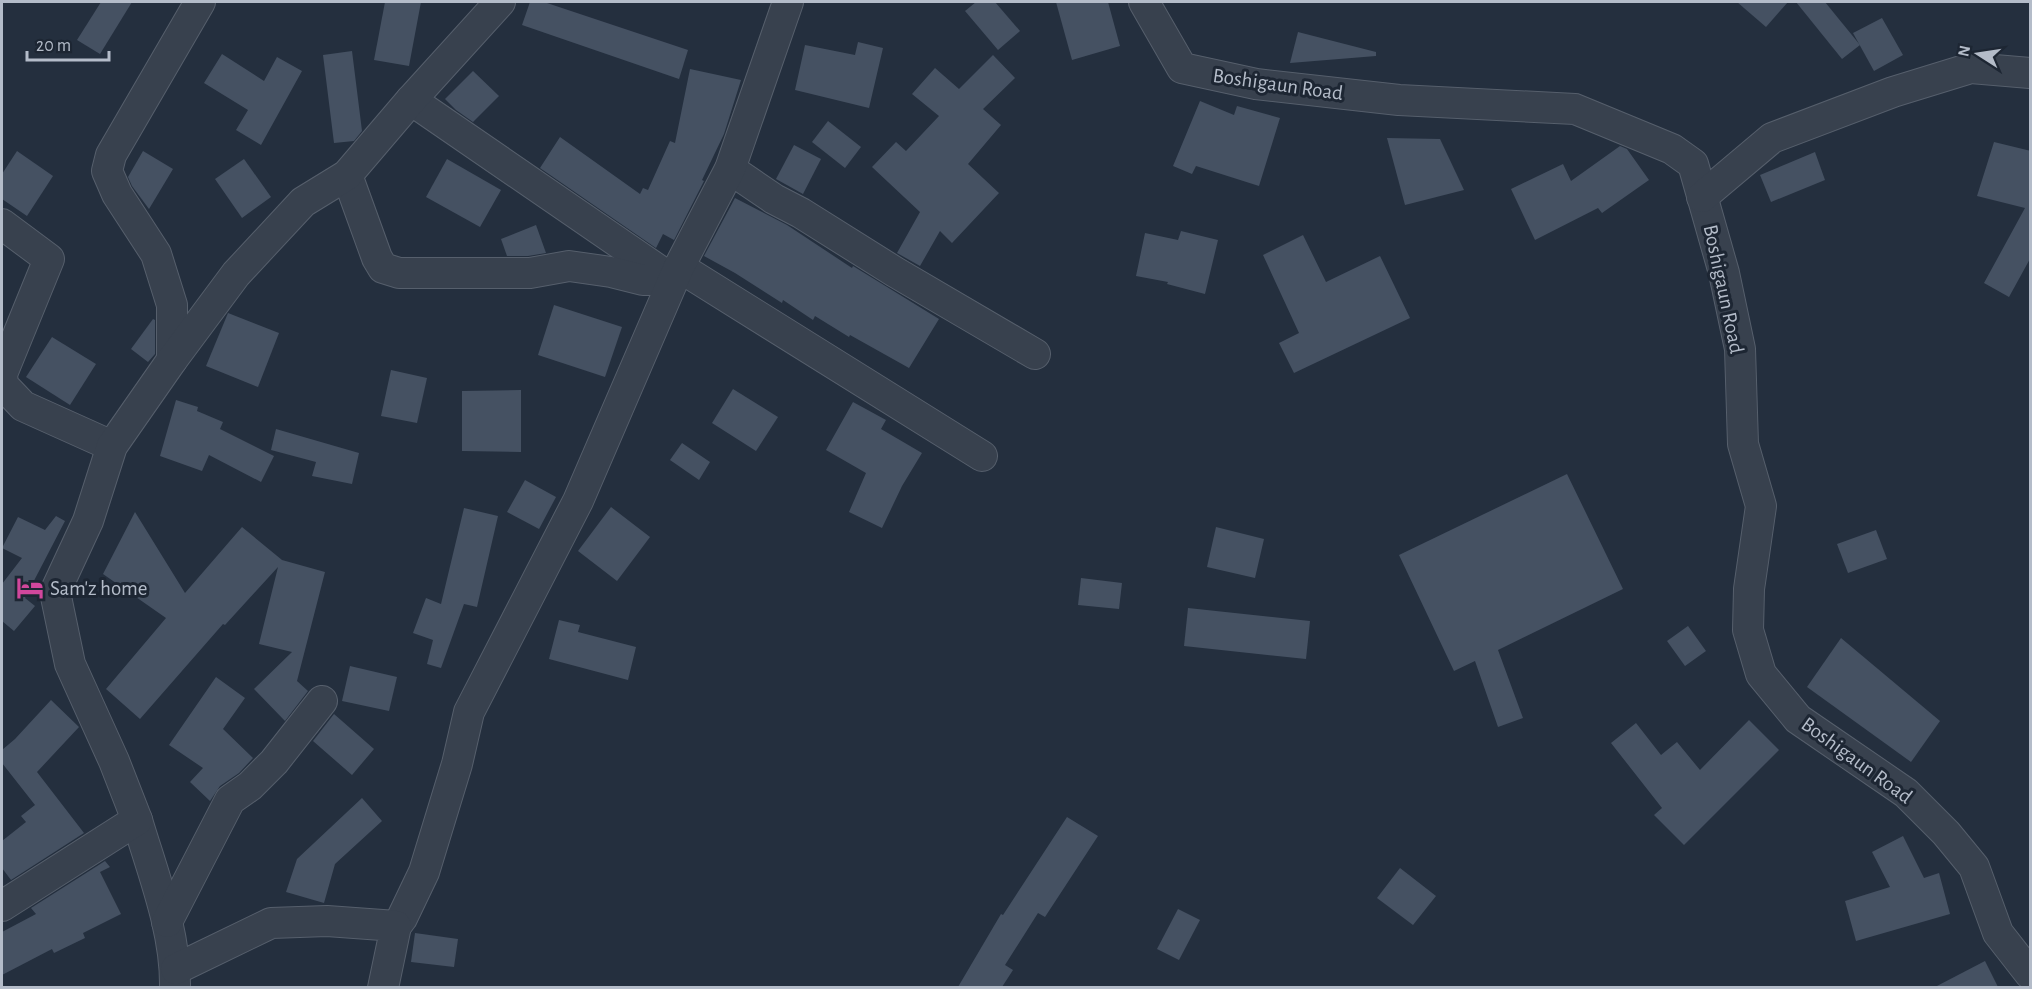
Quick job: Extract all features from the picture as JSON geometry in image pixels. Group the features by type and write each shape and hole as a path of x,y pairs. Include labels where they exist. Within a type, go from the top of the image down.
{"street":[{"path":"172,360 172,305 156,254 117,194 107,171 111,154 200,2"},
{"path":"396,926 327,921 271,923 175,978 167,922 137,820 114,761 70,664 55,592 88,521 111,446 236,274 303,202 347,175 500,2"},
{"path":"383,987 396,926 424,872 457,764 469,711 578,501 676,273 730,169 788,2"},
{"name":"Boshigaun Road","path":"1144,2 1182,68 1256,84 1387,99 1575,109 1672,149 1693,164 1724,273 1740,349 1743,444 1761,506 1749,589 1748,630 1761,674 1798,718 1906,793 1946,833 1974,867 1998,933 2031,974"},
{"path":"1702,196 1772,138 1893,92 1971,68 2031,73"},
{"path":"411,100 676,273 982,456"},
{"path":"730,169 774,199 1035,354"},
{"path":"347,175 377,258 383,268 399,273 530,273 569,266 611,272 643,280 676,273"},
{"path":"2,224 49,259 2,374 3,385 23,406 111,446"},
{"path":"167,922 230,800 250,786 274,762 322,701"},
{"path":"2,906 137,820"}],"building":[{"path":"101,2 132,2 100,54 77,40"},
{"path":"385,2 421,2 409,66 374,60"},
{"path":"530,2 544,2 688,50 679,79 522,25"},
{"path":"976,2 995,2 1020,31 998,50 965,11"},
{"path":"1056,2 1108,2 1120,46 1072,60"},
{"path":"1737,2 1788,2 1766,27"},
{"path":"1796,2 1825,2 1860,45 1842,59"},
{"path":"1882,18 1903,55 1874,71 1853,33"},
{"path":"1298,32 1376,52 1376,56 1290,63"},
{"path":"858,42 883,48 869,108 795,90 805,45 855,55"},
{"path":"352,51 362,131 354,141 334,143 323,55"},
{"path":"222,54 264,81 277,57 302,71 261,145 236,130 248,110 204,83"},
{"path":"993,55 1015,78 983,109 1001,125 968,164 999,193 952,243 940,231 920,266 897,253 920,212 872,167 896,142 906,151 939,116 912,94 935,68 959,89"},
{"path":"690,69 741,80 724,134 702,180 704,181 674,240 663,234 656,248 540,168 560,137 640,194 643,188 648,190 670,141 675,143"},
{"path":"473,71 499,96 473,122 445,99"},
{"path":"1200,101 1234,115 1237,106 1280,118 1259,186 1196,166 1192,174 1173,166"},
{"path":"828,121 861,147 845,168 812,142"},
{"path":"1387,138 1440,139 1464,190 1405,205"},
{"path":"1994,142 2031,151 2031,257 2009,297 1984,283 2025,208 1977,196"},
{"path":"794,145 821,159 803,194 776,179"},
{"path":"1620,146 1627,149 1649,180 1602,213 1598,208 1535,240 1511,189 1563,164 1571,181"},
{"path":"17,151 53,176 27,216 2,199 2,174"},
{"path":"143,151 173,169 149,209 128,177"},
{"path":"1815,152 1825,180 1771,202 1760,175"},
{"path":"244,159 271,197 242,218 215,179"},
{"path":"447,159 501,190 480,227 426,197"},
{"path":"735,198 787,225 852,268 853,266 939,319 909,368 850,335 849,337 815,316 813,320 783,300 782,303 704,256"},
{"path":"536,225 546,253 507,256 501,239"},
{"path":"1181,231 1218,240 1205,294 1167,284 1168,282 1136,276 1145,233 1178,240"},
{"path":"1303,235 1326,282 1380,256 1410,318 1294,373 1279,343 1299,333 1263,255"},
{"path":"554,305 622,327 605,377 538,355"},
{"path":"228,313 279,333 258,387 206,366"},
{"path":"153,319 155,320 155,354 148,362 131,349"},
{"path":"52,337 96,364 70,405 26,377"},
{"path":"391,370 427,378 417,423 381,416"},
{"path":"733,389 778,417 756,451 712,423"},
{"path":"521,390 521,452 462,451 462,391"},
{"path":"176,400 198,407 197,411 223,422 220,429 274,456 261,482 209,455 202,471 160,456"},
{"path":"853,402 886,420 881,429 922,453 902,486 882,528 849,512 866,473 826,450"},
{"path":"276,429 359,453 352,484 312,476 316,462 271,450"},
{"path":"682,443 710,462 699,480 670,460"},
{"path":"1567,474 1623,589 1498,650 1523,718 1498,727 1475,661 1454,671 1399,555"},
{"path":"525,480 556,497 539,529 507,512"},
{"path":"611,507 650,537 617,581 578,551"},
{"path":"464,508 498,516 477,607 464,604 441,668 427,664 433,640 413,633 426,598 441,604"},
{"path":"135,512 185,593 242,527 282,560 325,572 297,681 308,691 285,721 254,689 292,652 259,644 278,567 225,625 223,624 140,719 106,689 166,618 103,574"},
{"path":"56,516 65,521 25,598 35,606 14,631 2,621 2,584 22,558 2,548 18,517 45,530"},
{"path":"1216,527 1264,539 1255,578 1207,567"},
{"path":"1876,530 1887,559 1848,573 1837,544"},
{"path":"1081,578 1122,583 1119,609 1078,605"},
{"path":"1188,608 1310,621 1306,659 1184,646"},
{"path":"559,620 580,625 578,632 636,647 628,680 549,659"},
{"path":"1688,626 1706,651 1685,666 1667,641"},
{"path":"1841,638 1940,721 1911,762 1807,687"},
{"path":"350,666 397,677 389,711 342,701"},
{"path":"216,677 245,698 223,729 253,758 239,773 220,786 210,801 190,782 203,768 169,745"},
{"path":"51,700 79,727 37,772 84,833 11,880 2,868 2,841 26,822 21,816 35,805 2,763 2,750"},
{"path":"334,714 374,749 352,775 313,741"},
{"path":"1749,720 1779,750 1684,845 1654,815 1662,808 1611,743 1636,723 1661,755 1677,742 1700,770"},
{"path":"362,798 382,821 335,864 324,903 286,892 297,859"},
{"path":"1067,817 1098,836 1045,917 1038,913 1005,965 1013,970 1002,987 958,987 1001,914 1003,915"},
{"path":"1903,836 1924,878 1939,873 1950,914 1856,941 1845,901 1890,887 1872,852"},
{"path":"105,861 110,867 100,872 121,914 83,933 85,938 54,953 52,949 2,975 2,932 36,914 31,908"},
{"path":"1400,868 1436,896 1413,925 1377,898"},
{"path":"1178,909 1200,920 1179,960 1157,949"},
{"path":"415,933 458,939 454,967 411,962"},
{"path":"1985,961 1998,987 1935,987"}],"place":[{"name":"Sam'z home","path":"30,588"}]}
